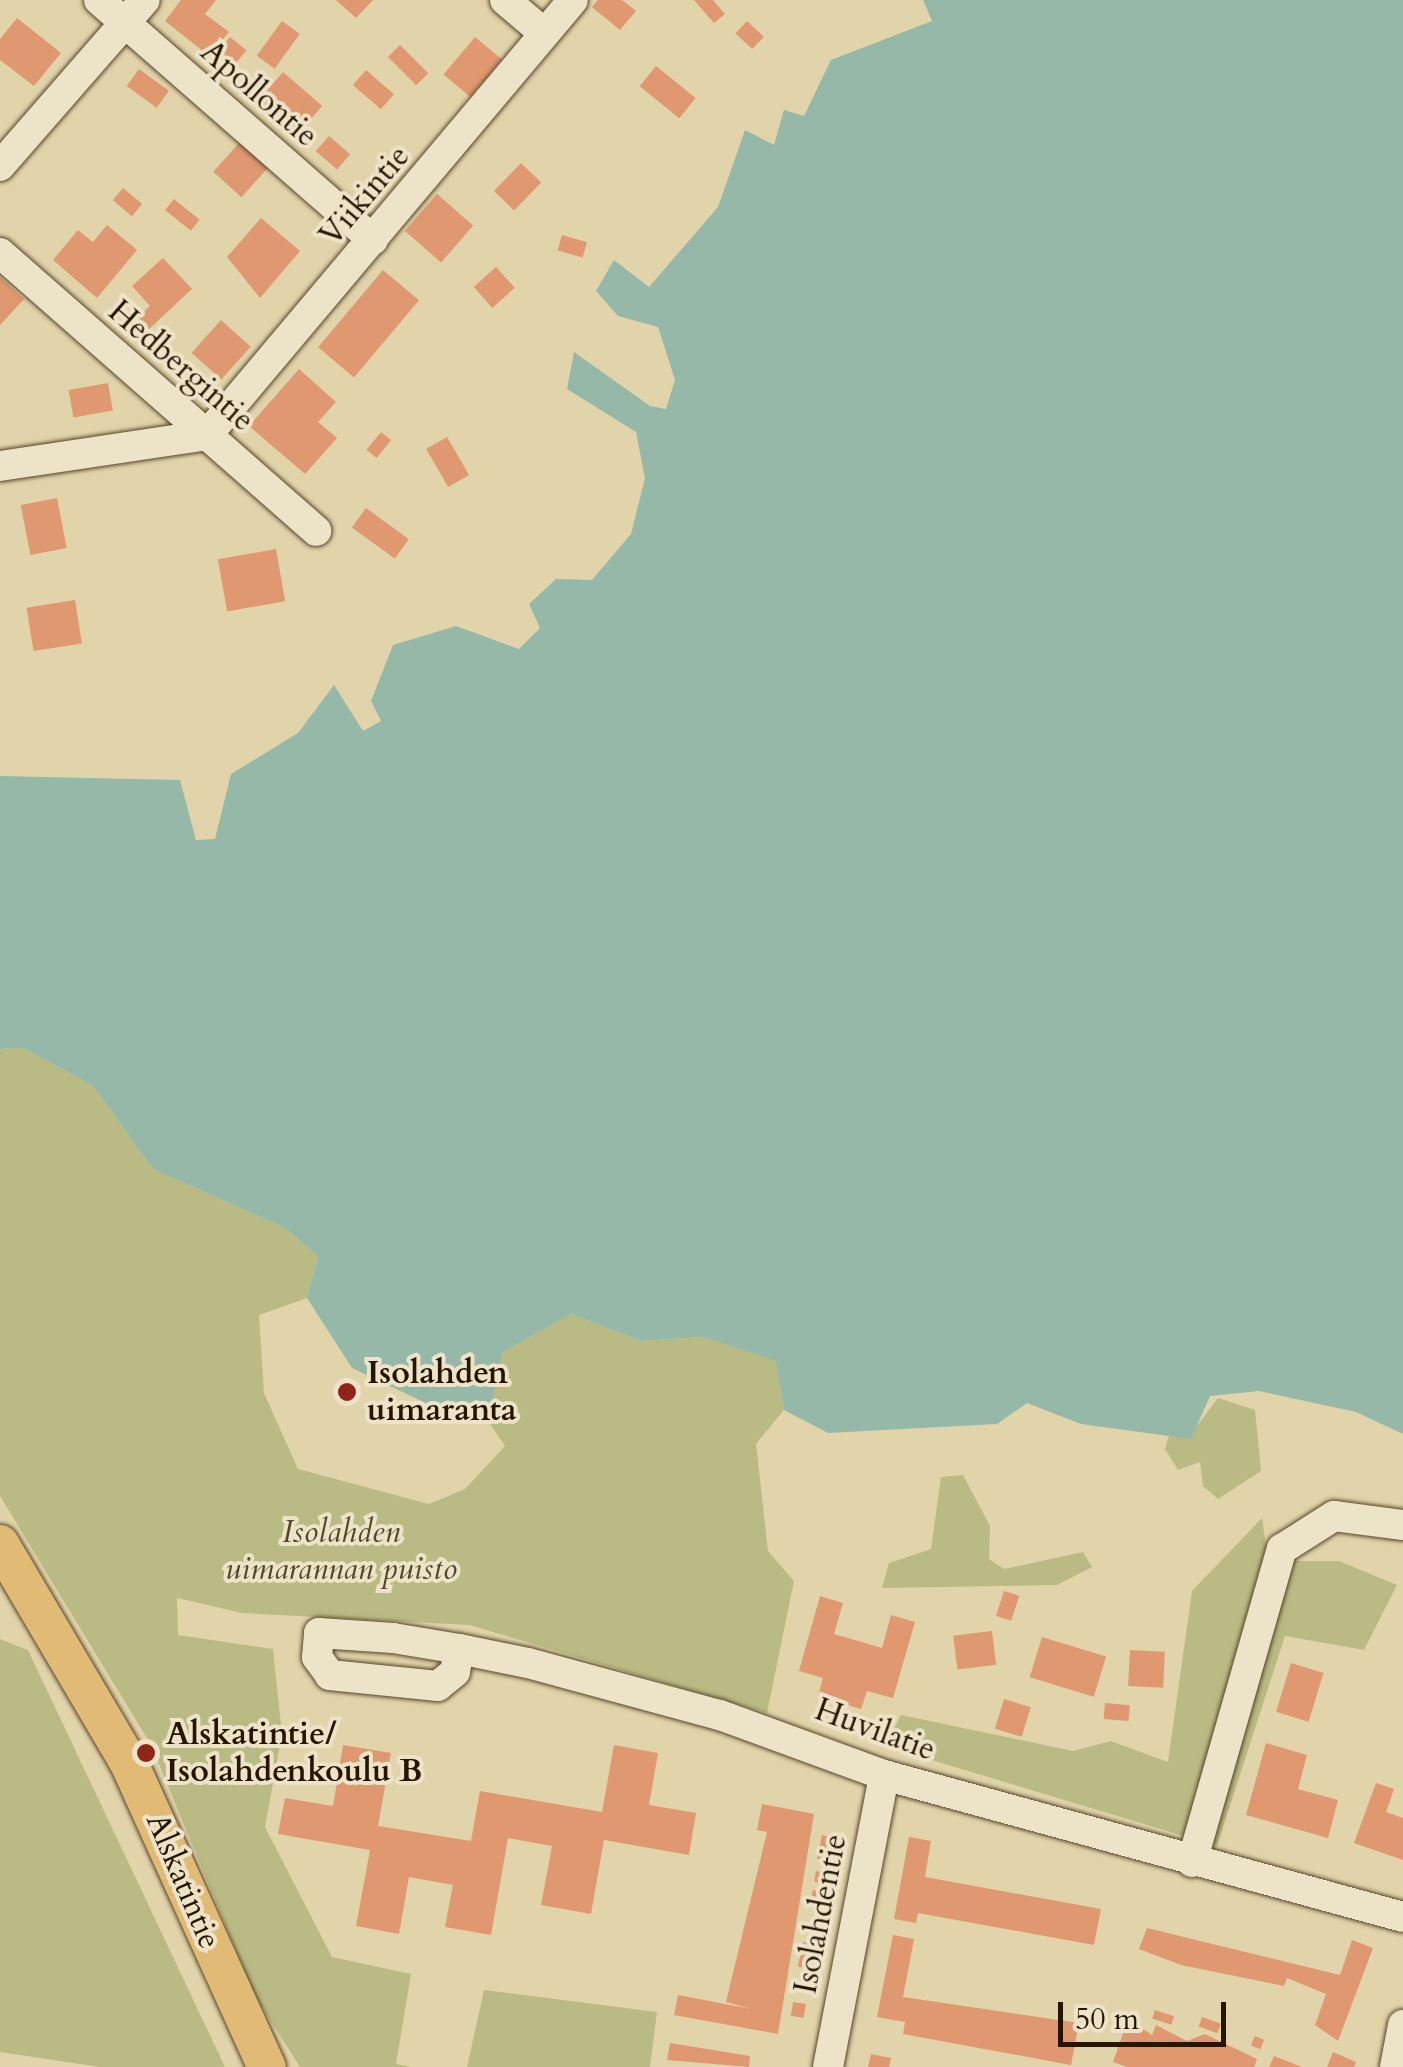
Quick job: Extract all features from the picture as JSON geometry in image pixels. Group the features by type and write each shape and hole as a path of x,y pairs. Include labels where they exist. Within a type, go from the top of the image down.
{"main road":[{"name":"Alskatintie","path":"0,1544 128,1761 263,2064"}],"street":[{"name":"Apollontie","path":"99,0 135,12 373,240"},
{"path":"505,0 544,33"},
{"name":"Viikintie","path":"207,436 573,0"},
{"path":"0,166 135,12"},
{"name":"Hedbergintie","path":"0,254 316,531"},
{"path":"0,466 207,436"},
{"path":"1192,1862 1282,1549 1334,1516 1403,1526"},
{"name":"Huvilatie","path":"458,1648 456,1672 438,1686 330,1676 317,1657 319,1633 458,1648 720,1714 884,1775 1403,1917"},
{"name":"Isolahdentie","path":"828,2067 884,1775"},
{"path":"1395,2067 1403,2025"}],"green space":[{"name":"Isolahden uimarannan puisto","path":"23,1048 93,1086 153,1169 285,1228 318,1256 307,1298 259,1315 264,1393 298,1469 429,1504 465,1489 505,1446 488,1421 503,1352 571,1314 641,1341 703,1337 777,1361 784,1410 756,1444 768,1551 794,1581 767,1713 469,1625 242,1613 177,1598 178,1635 273,1649 282,1734 265,1827 332,1957 411,1974 396,2064 412,2067 300,2067 256,1998 151,1745 0,1496 0,1049"},
{"path":"1218,1398 1255,1410 1261,1471 1218,1499 1203,1486 1200,1462 1178,1470 1165,1449 1169,1436 1188,1438"},
{"path":"963,1475 990,1526 989,1559 1004,1569 1083,1552 1092,1567 1057,1585 882,1588 889,1563 931,1549 941,1477"},
{"path":"1262,1518 1268,1561 1339,1561 1397,1585 1364,1650 1285,1636 1217,1846 885,1746 901,1715 1073,1751 1111,1741 1168,1762 1192,1591"},
{"path":"0,1639 28,1650 225,2067 100,2067 0,2052"},
{"path":"484,1990 657,2012 650,2067 467,2067"}],"shaded area":[{"path":"923,0 1403,0 1403,1434 1356,1412 1259,1391 1210,1396 1191,1439 1081,1424 1027,1403 997,1424 828,1433 784,1410 776,1361 703,1337 641,1341 571,1314 503,1352 488,1421 451,1415 352,1368 307,1298 318,1256 285,1228 153,1169 93,1086 23,1048 0,1049 0,776 180,780 196,840 215,839 231,774 298,733 334,685 363,731 381,721 371,701 393,645 456,626 519,649 540,628 529,604 556,579 592,580 631,534 645,478 636,432 567,389 574,352 650,406 666,409 675,380 658,327 618,316 596,291 614,260 649,287 718,207 745,130 774,145 784,110 804,116 831,60 932,21"}],"building":[{"path":"181,0 216,0 205,14 229,32 209,56 165,21"},
{"path":"336,0 373,0 356,18"},
{"path":"598,0 622,0 636,11 620,30 592,7"},
{"path":"694,0 713,0 725,14 714,23"},
{"path":"17,18 61,53 34,86 0,60 0,39"},
{"path":"282,21 300,34 275,69 257,56"},
{"path":"747,21 764,37 752,49 735,33"},
{"path":"230,37 246,50 229,72 212,59"},
{"path":"475,37 502,59 470,97 444,75"},
{"path":"400,45 428,73 416,85 388,57"},
{"path":"656,66 696,98 679,118 640,86"},
{"path":"139,69 169,91 157,108 127,86"},
{"path":"366,70 394,94 381,109 353,85"},
{"path":"283,72 322,106 297,136 257,101"},
{"path":"329,136 350,154 337,169 316,151"},
{"path":"240,142 268,167 241,197 213,172"},
{"path":"521,163 541,182 514,211 494,191"},
{"path":"123,188 142,204 132,216 113,200"},
{"path":"437,194 473,225 441,262 405,231"},
{"path":"174,199 200,220 191,231 165,210"},
{"path":"261,218 300,251 260,298 227,257"},
{"path":"107,225 137,250 97,298 53,260 78,230 93,242"},
{"path":"562,235 587,242 583,258 558,250"},
{"path":"163,258 192,289 149,329 138,317 150,306 132,286"},
{"path":"496,267 515,288 492,308 474,287"},
{"path":"383,270 419,300 354,378 318,347"},
{"path":"0,277 24,299 0,325"},
{"path":"221,320 251,347 221,379 192,353"},
{"path":"299,369 336,402 318,422 337,438 305,474 249,426"},
{"path":"108,383 113,411 73,418 69,390"},
{"path":"381,432 391,440 377,458 367,450"},
{"path":"447,437 469,475 448,487 426,449"},
{"path":"57,498 67,548 30,555 21,505"},
{"path":"366,508 409,539 395,559 352,527"},
{"path":"276,549 285,601 227,611 218,559"},
{"path":"75,600 82,643 33,651 27,608"},
{"path":"1004,1591 1019,1596 1011,1621 996,1616"},
{"path":"820,1596 843,1603 834,1634 882,1648 891,1615 915,1622 893,1698 867,1691 861,1709 818,1696 823,1678 799,1671"},
{"path":"992,1631 996,1665 957,1669 953,1636"},
{"path":"1042,1637 1106,1657 1094,1697 1030,1677"},
{"path":"1130,1650 1165,1652 1163,1688 1128,1686"},
{"path":"1291,1663 1324,1673 1309,1722 1276,1712"},
{"path":"1004,1699 1031,1707 1022,1737 995,1729"},
{"path":"1105,1703 1130,1705 1129,1721 1104,1719"},
{"path":"1266,1743 1307,1755 1298,1789 1338,1800 1328,1838 1246,1815"},
{"path":"343,1745 391,1753 378,1826 471,1841 480,1791 602,1812 614,1745 658,1753 649,1805 696,1813 689,1855 604,1840 591,1914 541,1905 552,1846 508,1838 491,1935 445,1927 453,1885 409,1877 399,1934 356,1926 370,1850 278,1834 285,1798 333,1806"},
{"path":"1376,1783 1394,1789 1386,1812 1403,1818 1403,1860 1354,1843"},
{"path":"762,1804 814,1814 778,2034 674,2015 678,1995 751,2009 726,2002 767,1832 757,1830"},
{"path":"822,1835 836,1838 831,1861 817,1858"},
{"path":"909,1837 931,1841 925,1877 1101,1909 1094,1945 918,1913 916,1923 894,1919"},
{"path":"816,1871 829,1873 827,1884 814,1882"},
{"path":"813,1890 826,1893 822,1908 810,1905"},
{"path":"1147,1928 1340,1975 1352,1940 1373,1948 1338,2041 1315,2025 1326,1994 1287,1978 1284,1986 1181,1965 1139,1949"},
{"path":"893,1935 914,1939 903,1997 1079,2023 1071,2065 903,2034 905,2022 877,2017"},
{"path":"803,1942 817,1945 811,1969 798,1966"},
{"path":"793,2002 806,2004 804,2018 791,2016"},
{"path":"1155,2010 1174,2016 1171,2025 1152,2019"},
{"path":"1202,2017 1221,2024 1217,2033 1199,2026"},
{"path":"1128,2019 1152,2035 1156,2025 1187,2041 1205,2034 1257,2059 1254,2067 1127,2067 1113,2062"},
{"path":"1255,2036 1264,2040 1260,2049 1251,2045"},
{"path":"670,2043 750,2056 749,2067 667,2060"},
{"path":"1333,2052 1356,2062 1354,2067 1327,2067"},
{"path":"871,2054 891,2058 889,2067 868,2067"},
{"path":"1274,2056 1302,2067 1269,2067"}],"place":[{"name":"Isolahden uimaranta","path":"347,1392"},
{"name":"Alskatintie/ Isolahdenkoulu B","path":"146,1753"}]}
